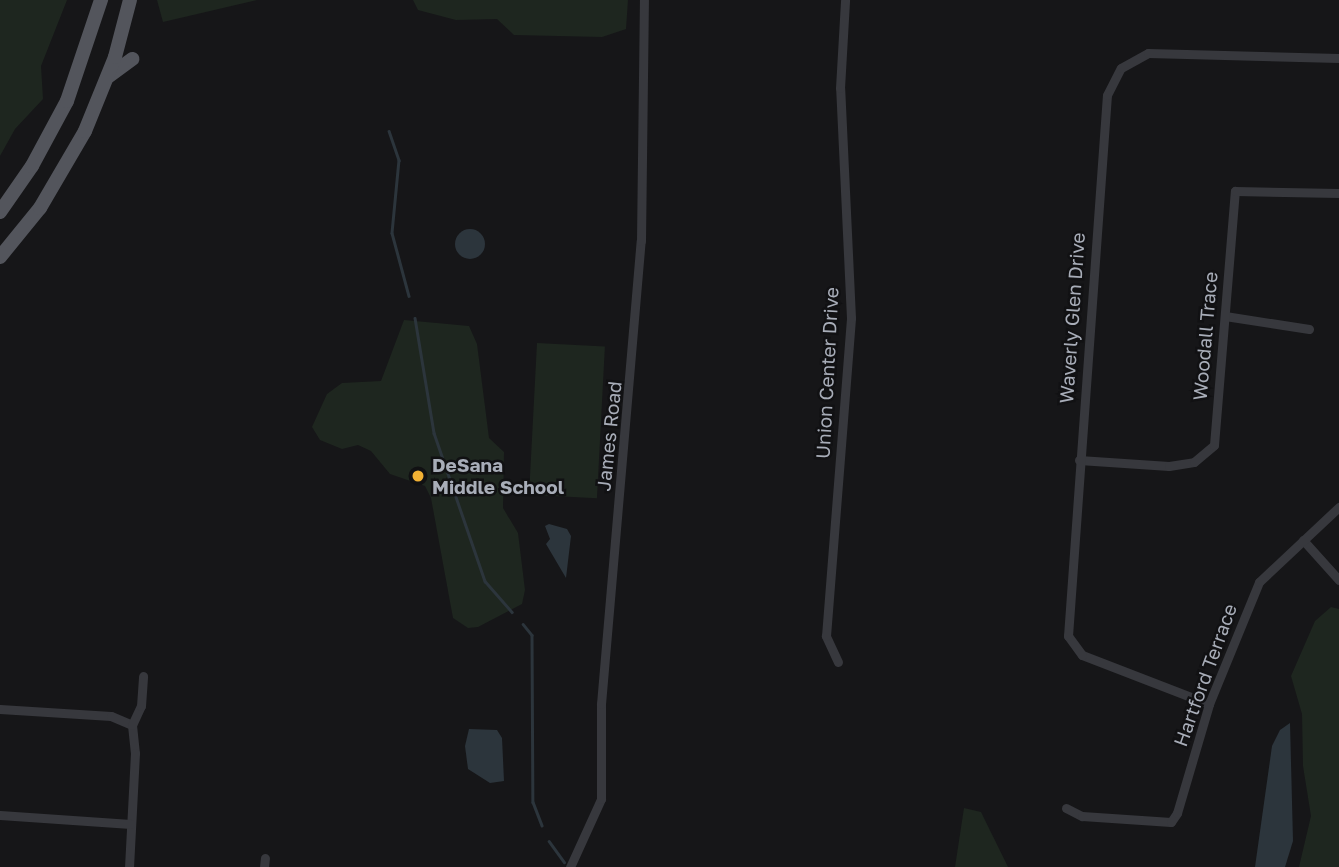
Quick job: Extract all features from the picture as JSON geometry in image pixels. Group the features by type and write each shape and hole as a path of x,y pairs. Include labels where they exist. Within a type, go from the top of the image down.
{"main road":[{"path":"0,212 32,166 67,101 101,0"},
{"path":"0,257 69,162 108,77 130,0"},
{"path":"108,77 132,59"}],"street":[{"name":"James Road","path":"570,867 601,799 601,704 641,242 644,0"},
{"name":"Union Center Drive","path":"838,662 826,636 851,318 840,88 845,0"},
{"name":"Waverly Glen Drive","path":"1209,704 1082,655 1068,636 1107,95 1121,68 1148,52 1339,58"},
{"name":"Woodall Trace","path":"1079,460 1169,466 1194,462 1214,444 1235,191 1339,192"},
{"path":"1225,316 1309,329"},
{"name":"Hartford Terrace","path":"1066,808 1082,816 1171,822 1177,813 1209,704 1259,582 1339,507"},
{"path":"1303,540 1339,580"},
{"path":"129,867 135,753 132,725 141,706 143,676"},
{"path":"0,709 111,716 132,725"},
{"path":"0,815 131,824"}],"shaded area":[{"path":"0,0 67,0 41,66 43,99 15,129 0,156"},
{"path":"157,0 257,0 163,22"},
{"path":"413,0 628,0 626,29 602,37 514,35 497,19 456,20 418,10"},
{"path":"470,229 481,233 485,244 481,255 470,259 459,255 455,244 459,233"},
{"path":"404,320 469,326 477,344 489,438 504,452 503,508 518,533 525,590 522,604 478,627 468,628 453,618 431,498 425,486 390,474 371,451 358,445 342,449 320,440 312,427 327,394 342,383 381,381"},
{"path":"537,343 605,347 597,498 529,495"},
{"path":"549,524 567,529 571,536 566,578 546,544 550,539 545,526"},
{"path":"1331,607 1339,609 1339,867 1299,867 1311,816 1303,766 1302,714 1291,676 1315,621"},
{"path":"1290,723 1293,841 1285,867 1255,867 1272,746 1280,730"},
{"path":"469,729 497,730 502,738 504,781 490,783 468,769 465,746"},
{"path":"964,808 981,812 1008,867 955,867"}],"waterway":[{"path":"389,131 399,160 392,233 409,296"},
{"path":"415,318 434,433 485,581 512,612"},
{"path":"523,624 532,635 533,802 542,825"},
{"path":"549,841 564,862"}],"place":[{"name":"DeSana Middle School","path":"418,476"}]}
